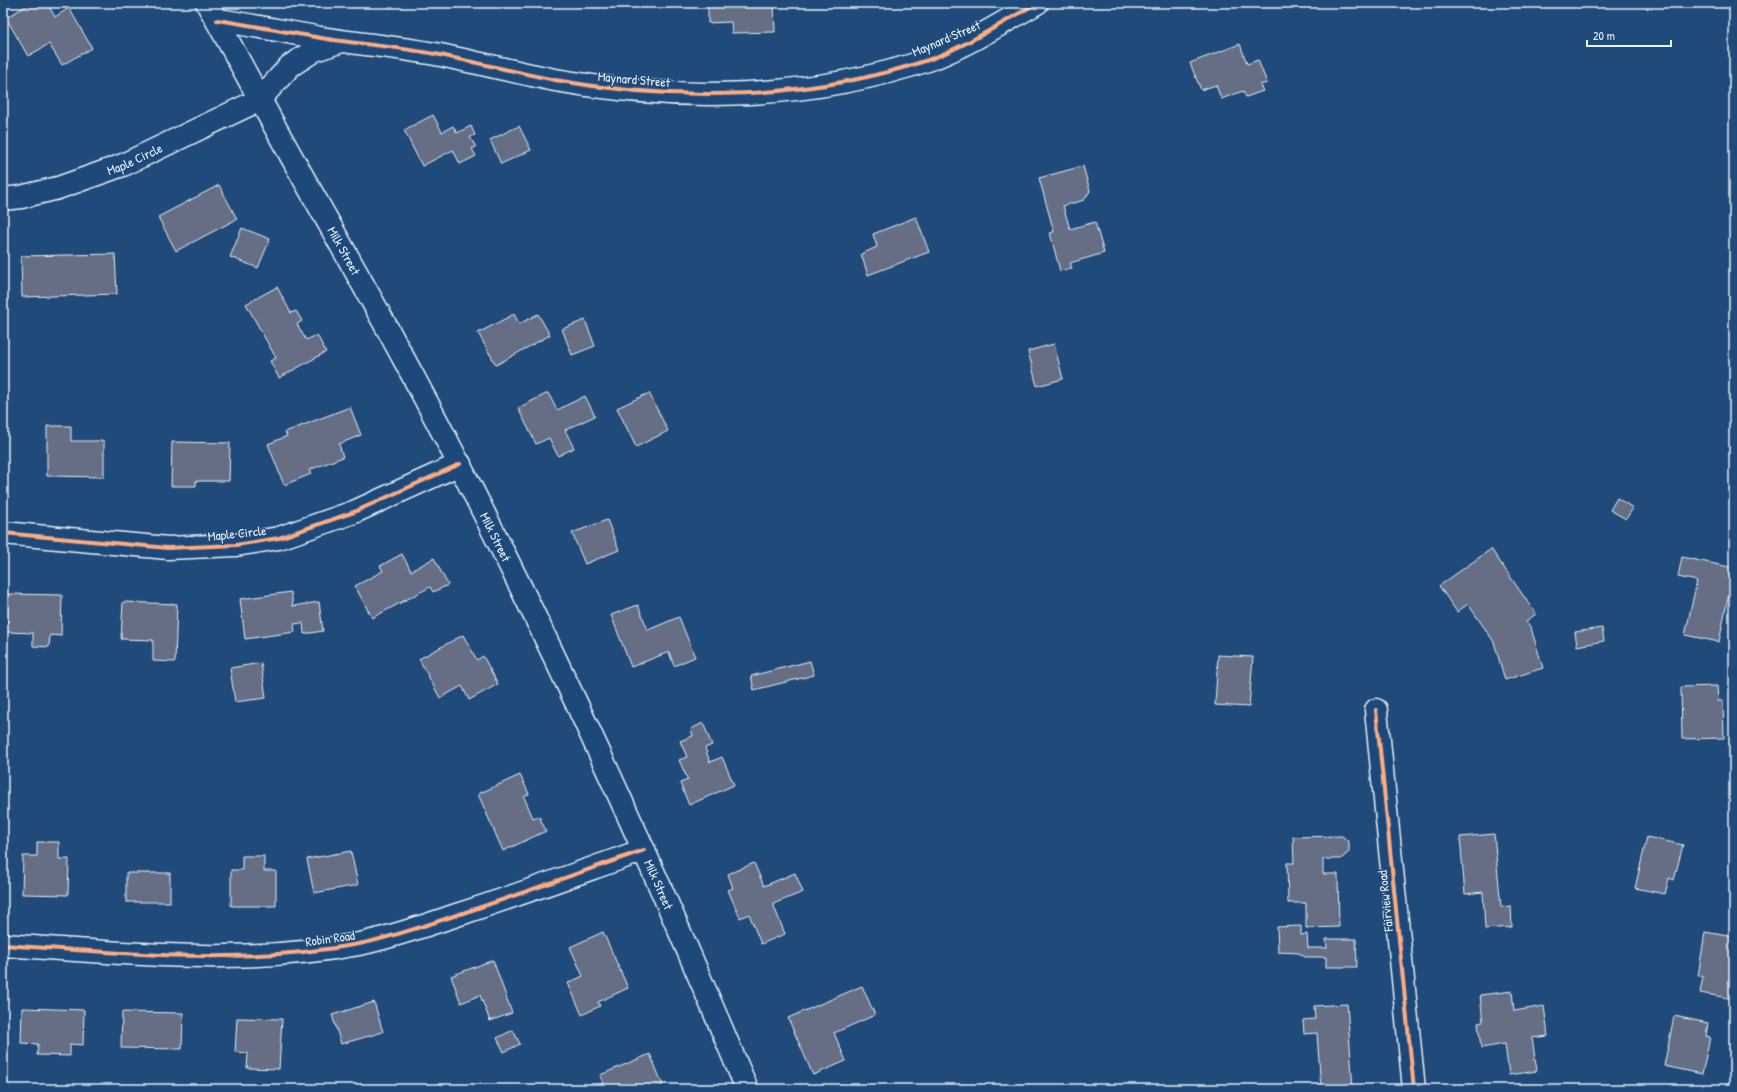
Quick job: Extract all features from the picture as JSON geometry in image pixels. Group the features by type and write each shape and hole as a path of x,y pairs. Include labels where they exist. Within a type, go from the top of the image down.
{"street":[{"name":"Maynard Street","path":"212,12 258,26 342,41 434,54 557,80 619,89 682,93 744,93 807,88 868,77 929,59 986,33 1037,3"},
{"name":"Milk Street","path":"212,12 259,100 379,313 460,464 547,642 644,850 747,1089"},
{"name":"Maynard Street","path":"259,100 290,66 315,50 342,41"},
{"name":"Maple Circle","path":"3,200 58,188 123,165 259,100"},
{"name":"Maple Circle","path":"3,533 168,548 236,546 279,538 354,512 460,464"},
{"name":"Fairview Road","path":"1376,710 1414,1089"},
{"name":"Robin Road","path":"3,945 172,955 235,956 297,952 360,944 435,922 644,850"}],"building":[{"path":"31,3 47,3 55,17 69,8 92,48 62,65 49,44 28,56 6,18"},
{"path":"708,3 774,3 775,32 732,33 731,22 708,23"},
{"path":"1240,44 1247,64 1258,60 1267,83 1260,85 1263,91 1246,97 1243,91 1221,99 1216,85 1201,90 1190,63"},
{"path":"433,115 442,132 453,126 457,133 471,126 475,135 470,137 476,147 472,149 476,156 460,164 453,150 422,166 404,130"},
{"path":"519,126 531,150 501,164 490,140"},
{"path":"1083,166 1090,191 1084,200 1063,206 1070,229 1095,222 1104,253 1070,263 1072,268 1060,271 1050,233 1054,232 1039,178"},
{"path":"219,185 237,219 176,251 158,217"},
{"path":"916,217 929,252 868,275 861,254 877,247 873,234"},
{"path":"242,228 270,239 258,268 230,257"},
{"path":"115,254 117,294 22,297 21,256"},
{"path":"277,287 291,313 296,311 302,321 297,324 306,340 317,335 326,352 279,378 270,361 276,358 246,304"},
{"path":"514,314 519,324 538,314 550,335 496,365 478,333"},
{"path":"585,320 595,346 572,355 562,329"},
{"path":"1054,344 1063,379 1037,386 1028,351"},
{"path":"548,393 557,410 585,396 595,416 565,430 574,448 558,456 549,438 536,444 518,408"},
{"path":"649,393 668,431 636,447 617,408"},
{"path":"350,407 361,435 339,444 343,457 309,470 311,474 284,485 268,444 287,436 285,432"},
{"path":"47,426 71,426 71,441 104,441 104,477 47,476"},
{"path":"172,442 230,443 229,481 196,481 196,486 171,486"},
{"path":"1617,498 1633,508 1626,519 1610,510"},
{"path":"607,520 619,550 585,564 572,533"},
{"path":"1491,549 1536,614 1526,621 1531,628 1543,668 1505,680 1494,642 1468,604 1457,612 1439,586"},
{"path":"402,554 411,571 434,558 448,585 433,592 430,587 372,618 355,586 383,571 380,566"},
{"path":"1682,557 1734,568 1719,642 1685,635 1697,581 1678,577"},
{"path":"291,592 293,606 319,602 323,631 304,634 303,623 294,624 295,632 245,639 240,599"},
{"path":"8,594 62,595 61,636 50,635 49,647 33,646 33,633 7,632"},
{"path":"123,602 177,604 175,662 153,661 153,640 121,639"},
{"path":"638,605 648,630 679,617 695,657 674,666 669,652 631,667 611,615"},
{"path":"1602,628 1604,641 1577,646 1575,632"},
{"path":"463,635 477,660 483,656 498,684 469,700 462,686 440,698 419,659"},
{"path":"1218,655 1253,657 1249,707 1215,705"},
{"path":"810,661 814,675 754,690 751,676"},
{"path":"261,663 266,698 235,702 230,668"},
{"path":"1717,686 1718,701 1723,701 1724,738 1682,739 1681,687"},
{"path":"703,723 712,745 705,748 710,762 722,757 734,785 689,805 680,783 688,780 679,760 687,757 680,741 693,736 691,729"},
{"path":"520,775 529,794 524,797 533,818 539,816 546,831 503,851 478,794"},
{"path":"1494,834 1501,907 1511,906 1512,927 1485,929 1483,892 1465,894 1460,837"},
{"path":"1342,836 1349,842 1349,852 1341,859 1323,859 1323,874 1338,874 1339,927 1306,928 1306,903 1288,903 1287,863 1294,863 1293,837"},
{"path":"1647,837 1683,845 1674,880 1669,878 1665,894 1635,888"},
{"path":"37,842 59,842 59,859 69,859 68,895 22,894 23,856 37,856"},
{"path":"351,851 358,885 314,893 307,859"},
{"path":"242,856 264,856 264,871 276,871 276,906 231,906 231,870 242,870"},
{"path":"754,863 764,886 795,873 803,892 773,904 785,934 761,944 749,914 740,918 728,890 733,888 728,874"},
{"path":"126,873 170,873 170,902 126,902"},
{"path":"1301,926 1301,935 1307,934 1308,948 1327,948 1326,939 1356,939 1357,967 1326,967 1326,957 1305,957 1299,953 1278,952 1277,927"},
{"path":"603,932 628,988 598,1002 600,1006 582,1015 568,983 583,976 570,947"},
{"path":"1705,932 1734,937 1734,999 1700,993 1703,976 1698,976"},
{"path":"493,960 512,1013 490,1021 480,995 461,1003 451,976"},
{"path":"862,986 875,1015 834,1033 846,1061 813,1075 788,1018"},
{"path":"1512,991 1514,1011 1544,1006 1548,1036 1532,1038 1537,1071 1509,1075 1505,1044 1481,1048 1478,1023 1483,1022 1480,995"},
{"path":"374,1002 383,1032 341,1044 332,1015"},
{"path":"1347,1004 1353,1089 1321,1089 1317,1033 1304,1034 1303,1020 1315,1019 1314,1006"},
{"path":"22,1008 84,1010 83,1045 70,1044 70,1056 37,1055 38,1044 21,1043"},
{"path":"122,1012 183,1013 182,1049 121,1048"},
{"path":"1674,1016 1708,1023 1706,1036 1710,1037 1702,1074 1664,1066"},
{"path":"237,1018 282,1019 279,1069 247,1068 248,1053 235,1052"},
{"path":"513,1030 520,1044 504,1052 497,1038"},
{"path":"650,1054 663,1085 653,1089 588,1089 603,1083 600,1075"}],"cycle path":[{"path":"217,20 321,38 435,54 555,80 648,92 695,94 790,90 837,83 883,73 928,60 942,54 970,41 1037,3"},
{"path":"3,533 168,548 236,545 279,538 354,512 460,464"},
{"path":"1376,710 1414,1089"},
{"path":"3,945 181,956 271,955 315,951 359,944 398,934 509,898 644,850"}]}
